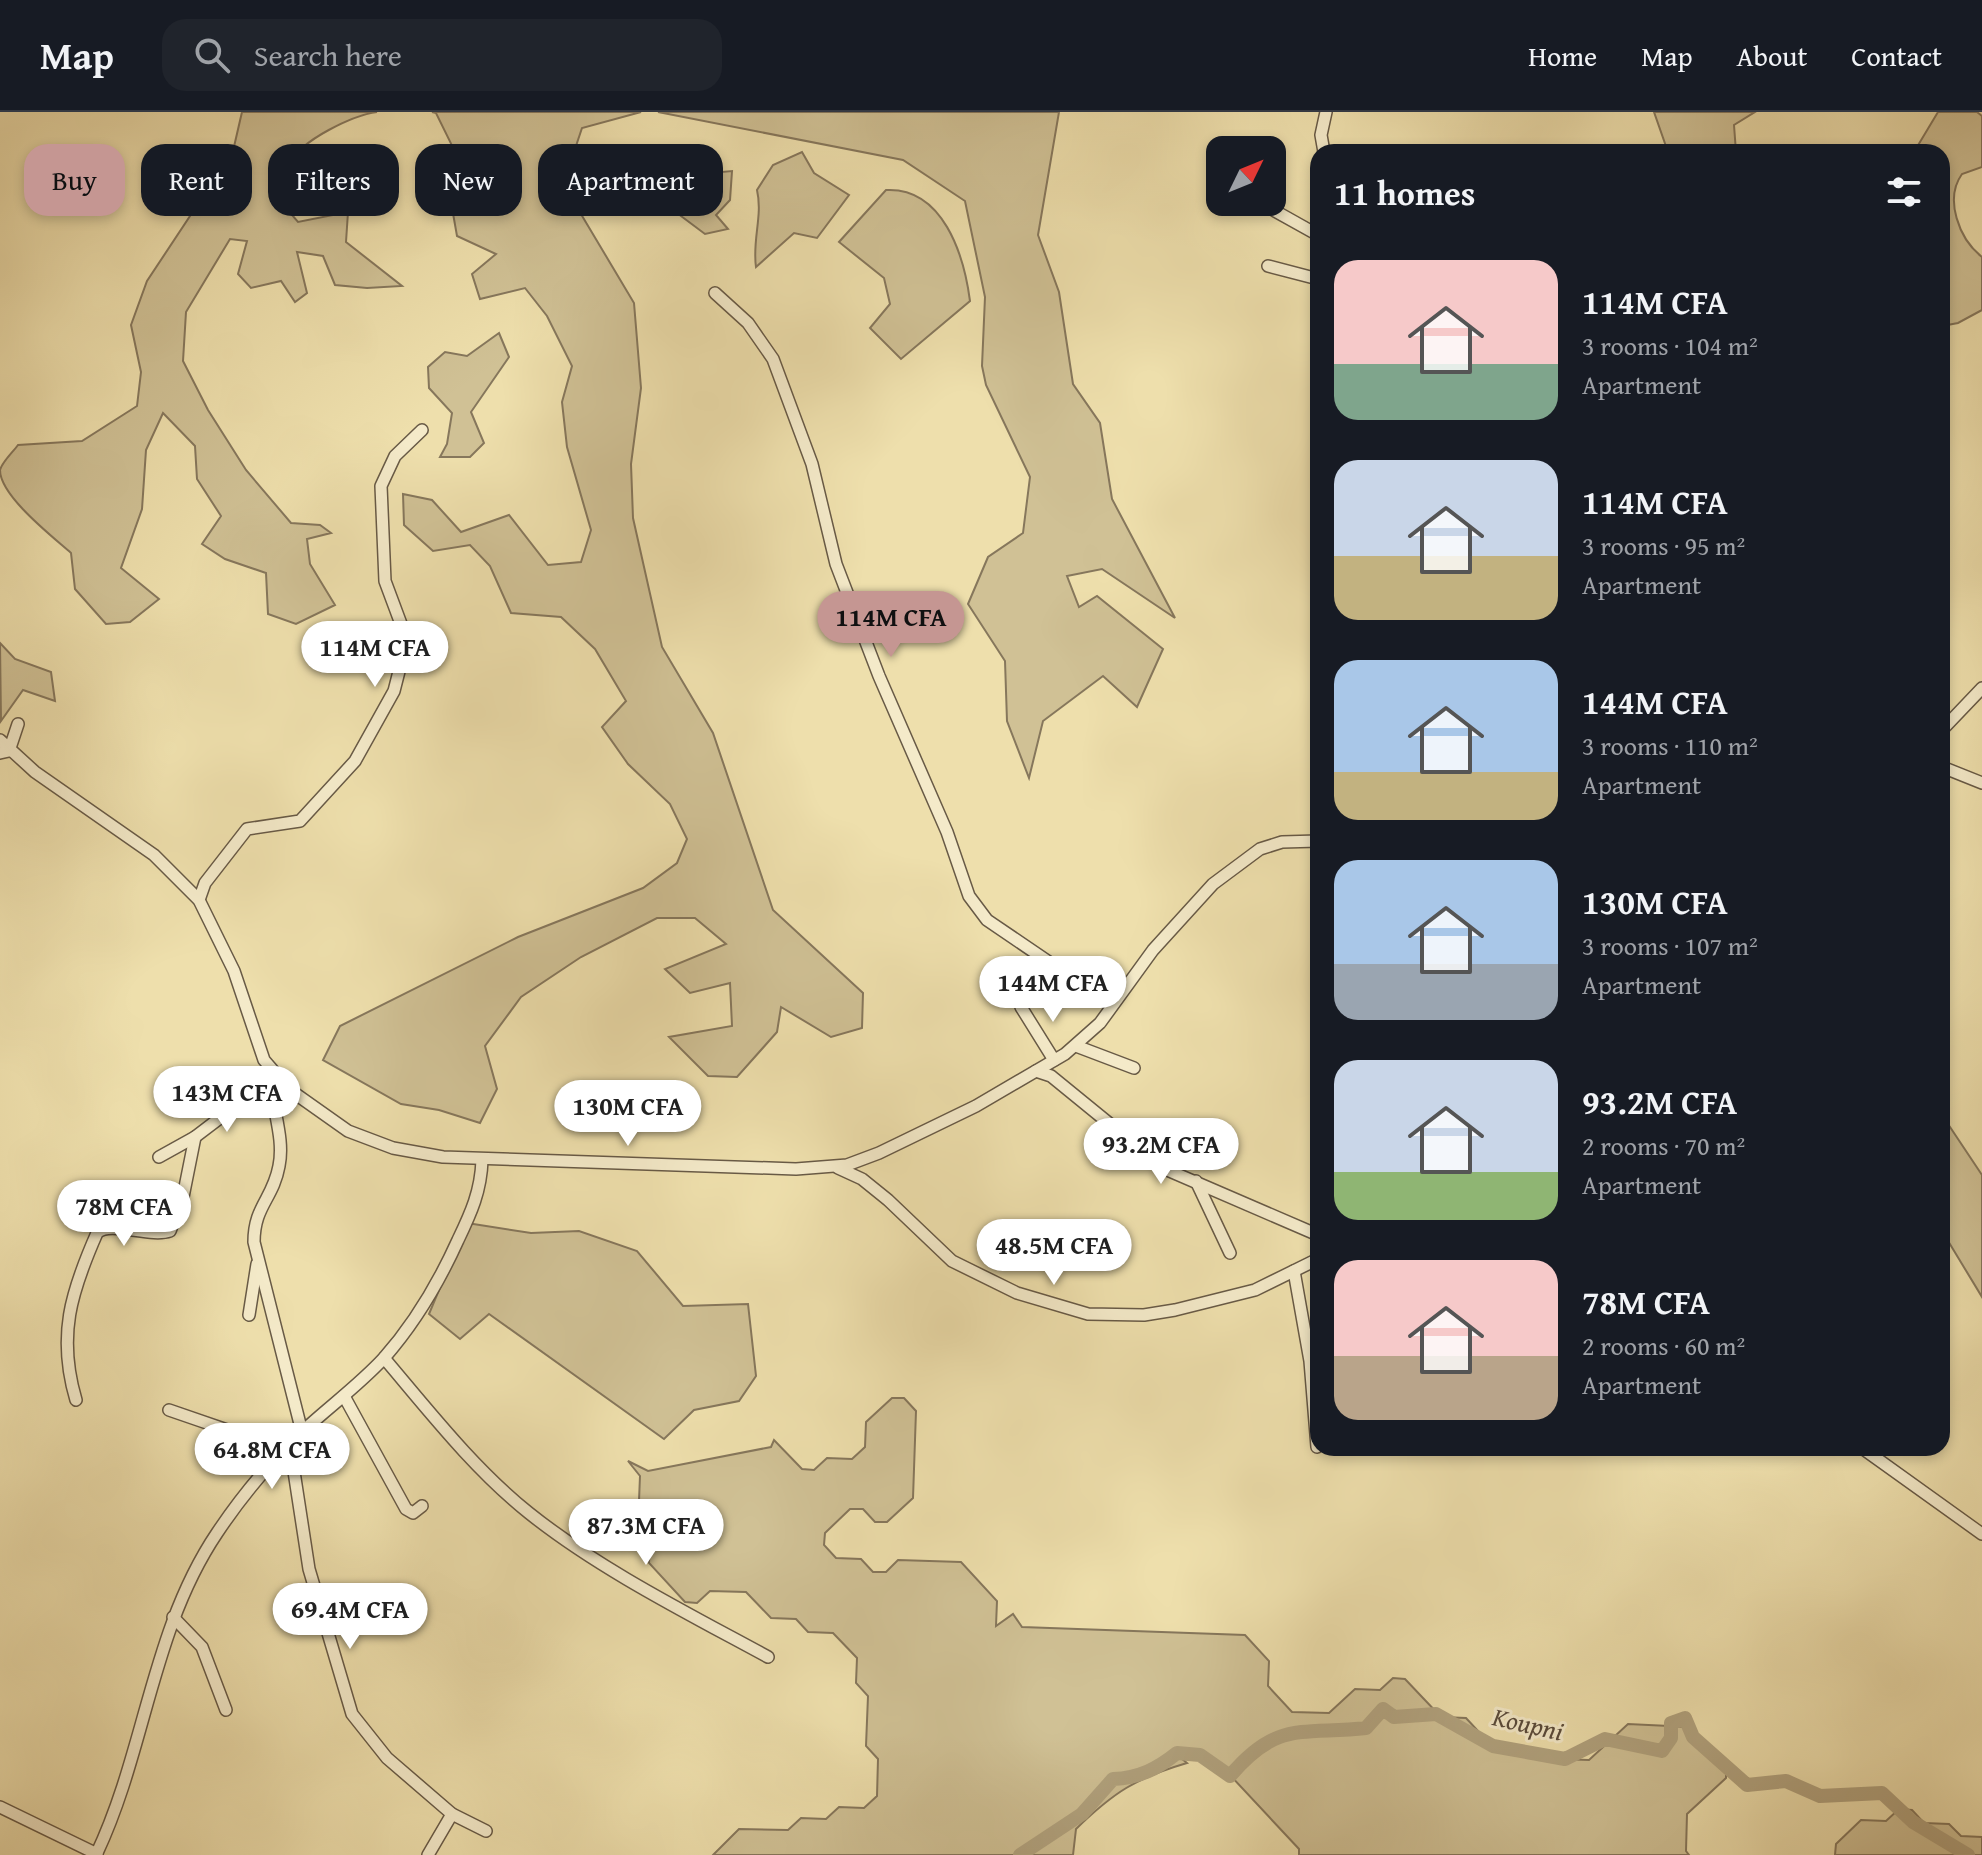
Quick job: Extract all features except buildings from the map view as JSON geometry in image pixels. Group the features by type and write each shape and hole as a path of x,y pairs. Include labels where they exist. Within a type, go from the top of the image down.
{"street":[{"path":"1323,144 1321,135 1326,112"},
{"path":"1284,216 1310,231"},
{"path":"1268,266 1310,277"},
{"path":"715,293 748,323 773,359 812,464 840,574 947,832 969,896 987,920 1112,1005"},
{"path":"199,900 205,883 247,829 300,821 355,761 386,708 401,670 407,640 385,581 381,486 395,456 422,430"},
{"path":"1950,722 1982,688"},
{"path":"18,724 3,747 154,855 199,900 219,934 257,1043 273,1077 280,1162 271,1193 257,1212 254,1222 258,1262 249,1315"},
{"path":"1950,770 1982,783"},
{"path":"830,1168 879,1153 1036,1071 1076,1046 1173,926 1227,873 1270,845 1310,842"},
{"path":"1021,1007 1054,1060"},
{"path":"1076,1046 1134,1068"},
{"path":"1036,1071 1051,1076 1165,1169 1310,1231"},
{"path":"159,1157 195,1137 273,1077"},
{"path":"273,1077 328,1119 371,1141 419,1153 482,1160 666,1167 842,1168 862,1179 952,1261 1017,1293 1088,1314 1144,1315 1175,1310 1255,1290 1310,1263"},
{"path":"76,1400 65,1349 69,1306 97,1233 108,1228 146,1233 170,1231 183,1197 195,1137"},
{"path":"0,1807 96,1855 113,1814 173,1617 215,1536 235,1506 302,1432 384,1358 428,1295 452,1253 477,1201 482,1160"},
{"path":"1196,1181 1230,1253"},
{"path":"258,1262 267,1285 302,1432"},
{"path":"1294,1271 1310,1361"},
{"path":"384,1358 477,1465 527,1512 654,1593 768,1657"},
{"path":"344,1396 406,1509 413,1513 422,1506"},
{"path":"169,1410 286,1449 294,1457 309,1569 352,1714 387,1758 452,1814 486,1831"},
{"path":"1873,1456 1982,1534"},
{"path":"173,1617 202,1647 226,1710"},
{"path":"428,1855 452,1814"}],"shaded area":[{"path":"242,112 377,112 329,130 308,144 268,144 268,216 293,216 298,222 348,216 346,242 402,286 367,288 335,285 323,256 297,252 307,293 295,302 281,281 251,288 238,274 247,241 230,239 186,312 183,361 208,410 246,470 291,523 320,525 331,533 307,539 310,564 335,605 296,624 268,614 266,573 225,559 202,544 221,516 197,479 195,446 163,413 146,450 142,509 121,568 159,599 130,622 106,624 75,589 71,553 18,503 2,480 0,470 18,445 82,441 137,406 141,372 131,325 147,281 190,216 252,216 252,144 235,144"},
{"path":"432,112 641,112 582,128 577,144 538,144 538,216 582,216 634,303 641,388 631,464 633,518 662,647 713,733 773,910 863,993 862,1028 831,1037 781,1007 777,1032 737,1077 708,1076 669,1037 732,1026 730,983 690,993 665,969 726,944 695,918 657,918 581,957 521,997 485,1046 497,1089 480,1123 439,1110 401,1104 323,1060 340,1026 518,937 643,888 677,863 687,839 670,804 628,764 602,727 626,701 595,649 561,617 511,613 490,566 470,545 433,551 404,525 403,494 432,500 461,532 509,515 548,565 581,562 591,530 567,447 562,402 572,366 547,316 525,288 480,299 472,274 496,254 457,236 453,216 522,216 522,144 451,144 436,113"},
{"path":"658,112 1059,112 1038,235 1059,292 1073,384 1100,423 1112,499 1175,618 1102,569 1067,576 1079,607 1097,596 1163,649 1137,707 1103,676 1043,721 1029,778 1007,721 1005,661 968,604 988,557 1023,533 1030,477 986,385 982,366 985,297 965,201 903,160"},
{"path":"1654,112 1755,112 1734,125 1735,144 1665,144"},
{"path":"1938,112 1977,112 1982,116 1982,167 1962,174 1954,195 1954,207 1967,240 1982,257 1982,310 1958,323 1950,324 1950,144 1919,144"},
{"path":"802,152 814,173 849,195 817,238 794,233 756,267 757,190 773,165"},
{"path":"732,171 730,200 723,208 723,172"},
{"path":"886,190 906,192 936,212 956,245 970,301 901,359 870,328 890,304 884,278 839,242"},
{"path":"681,216 717,216 728,229 705,234"},
{"path":"499,333 509,357 471,412 484,443 470,457 440,457 447,444 452,413 429,388 428,367 445,352 467,356"},
{"path":"0,643 15,659 51,672 55,701 23,690 1,721"},
{"path":"1950,1127 1982,1175 1982,1297 1950,1244"},
{"path":"467,1223 531,1233 579,1231 637,1251 683,1306 748,1304 756,1376 739,1401 694,1410 664,1439 489,1314 460,1339 429,1314"},
{"path":"892,1398 904,1398 916,1411 913,1498 887,1522 875,1522 863,1509 850,1509 825,1533 824,1545 836,1558 861,1559 873,1572 886,1572 898,1560 961,1562 997,1601 996,1626 1013,1614 1022,1627 1245,1635 1269,1661 1268,1686 1292,1712 1329,1713 1355,1689 1380,1690 1393,1678 1405,1679 1441,1717 1466,1718 1490,1744 1515,1745 1527,1758 1589,1760 1628,1724 1690,1727 1726,1765 1726,1778 1687,1814 1686,1851 1689,1855 1299,1855 1299,1849 1215,1759 1181,1758 1187,1763 1139,1781 1090,1816 1076,1829 1073,1855 713,1855 739,1829 788,1830 801,1818 826,1819 839,1807 864,1808 877,1796 878,1759 866,1746 868,1696 856,1683 857,1658 833,1633 808,1632 796,1619 771,1618 746,1592 710,1591 697,1603 685,1602 649,1563 651,1514 639,1501 640,1476 628,1461 648,1471 771,1447 774,1440 802,1469 814,1470 827,1458 852,1459 865,1447 866,1422"},
{"path":"1899,1809 1912,1810 1924,1823 1949,1824 1961,1836 1982,1837 1982,1855 1835,1855 1836,1844 1861,1820 1886,1821"}],"waterway":[{"name":"Koupni","path":"1020,1855 1082,1814 1113,1779 1147,1772 1177,1753 1200,1755 1230,1776 1247,1758 1277,1738 1307,1731 1366,1728 1383,1709 1394,1717 1436,1714 1493,1746 1565,1759 1605,1739 1662,1751 1671,1738 1671,1723 1685,1718 1693,1737 1747,1785 1786,1781 1820,1796 1882,1793 1913,1822 1968,1855"}]}
